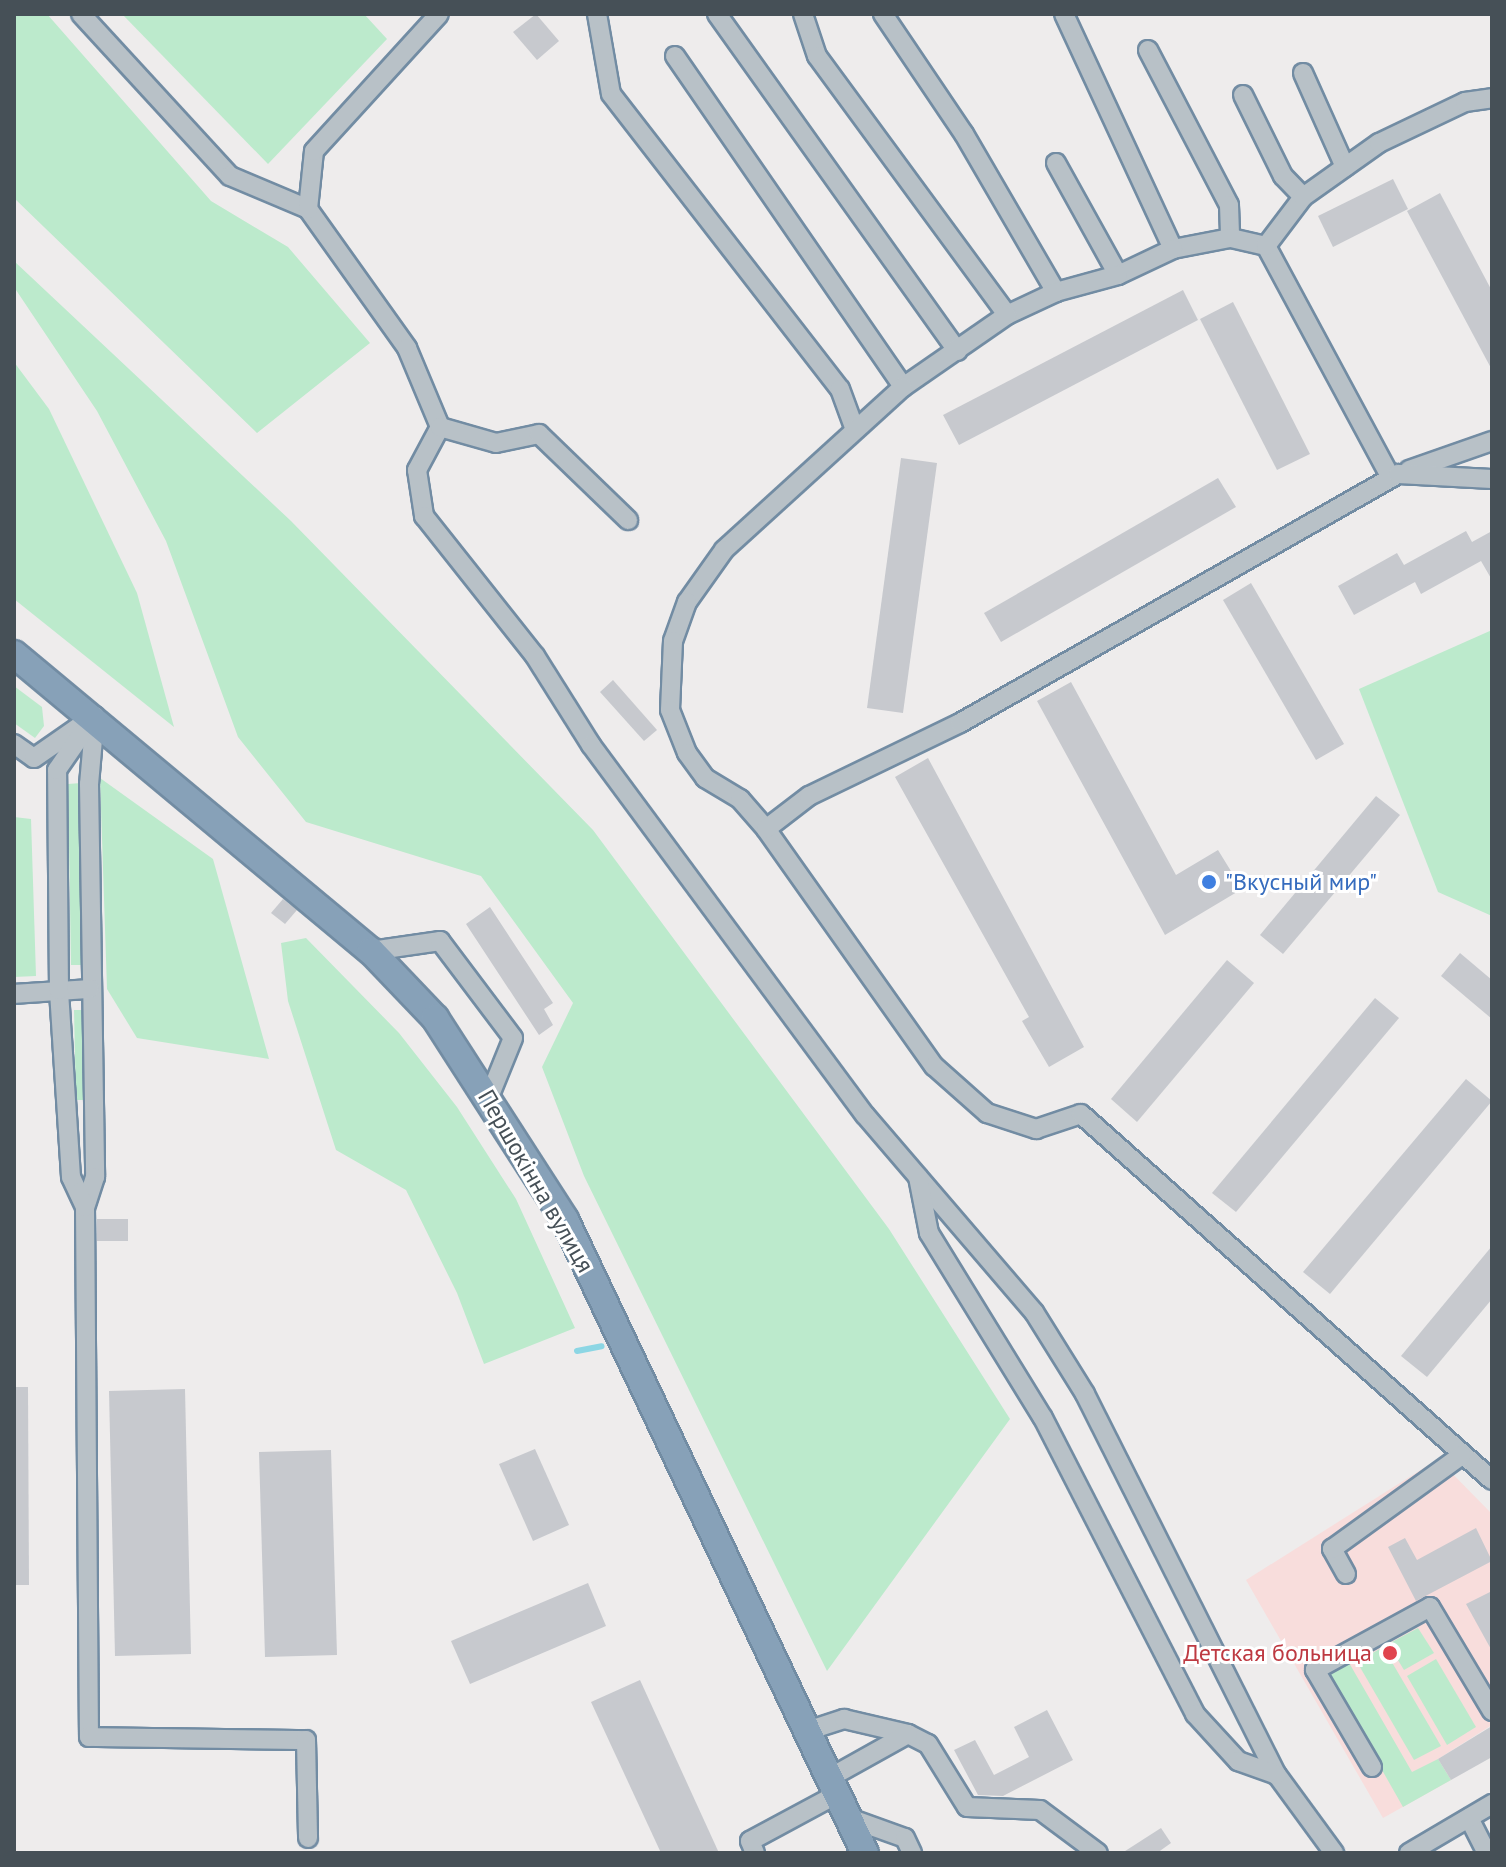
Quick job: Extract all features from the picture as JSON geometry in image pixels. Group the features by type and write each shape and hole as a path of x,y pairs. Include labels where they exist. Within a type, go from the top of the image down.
{"highway":[{"name":"Першокінна вулиця","path":"14,654 95,716 371,951 435,1018 489,1097 565,1220 810,1730 865,1853"}],"street":[{"path":"81,14 230,176 308,209 407,348 440,427"},
{"path":"308,209 314,151 439,14"},
{"path":"597,14 611,94 840,389 854,427"},
{"path":"717,14 957,351"},
{"path":"803,14 817,56 1007,315"},
{"path":"883,14 964,134 1056,292"},
{"path":"1064,14 1173,249"},
{"path":"1148,50 1229,205 1230,238"},
{"path":"675,56 903,387"},
{"path":"1303,73 1345,167"},
{"path":"1243,95 1283,176 1303,197"},
{"path":"1266,246 1303,197 1345,167 1465,102 1492,98"},
{"path":"1056,163 1118,275"},
{"path":"1394,476 1266,246 1230,238 1173,249 1118,275 1056,292 1007,315 903,387 854,427 724,550 687,602 673,641 670,710 687,753 705,778 740,799 766,829 934,1066 987,1113 1011,1121 1036,1129 1081,1114 1492,1480"},
{"path":"440,427 496,443 539,434 628,520"},
{"path":"440,427 417,470 424,516 535,656 591,745 856,1102 1034,1312 1085,1394 1277,1775 1334,1853"},
{"path":"766,829 809,796 960,723 1394,476 1492,441"},
{"path":"1394,476 1492,479"},
{"path":"14,744 34,758 95,716"},
{"path":"95,716 90,989 95,1177 85,1207 89,1737 306,1740 308,1838"},
{"path":"85,1207 71,1177 59,990 57,770 95,716"},
{"path":"371,951 440,941 513,1038 489,1097"},
{"path":"14,994 90,989"},
{"path":"917,1174 929,1233 1043,1418 1195,1714 1238,1761 1277,1775"},
{"path":"1346,1574 1332,1549 1462,1455"},
{"path":"1372,1767 1315,1670 1430,1607 1492,1711"},
{"path":"810,1730 844,1719 908,1734 928,1744 967,1807 1040,1810 1098,1853"},
{"path":"755,1853 750,1841 908,1734"},
{"path":"1409,1853 1492,1804"},
{"path":"849,1818 905,1838 912,1853"},
{"path":"1469,1818 1482,1847"}],"shaded area":[{"name":"Детская больница","path":"1438,1459 1492,1514 1492,1725 1438,1759 1451,1780 1383,1818 1246,1580"}],"green space":[{"path":"14,14 47,14 211,201 288,247 370,343 257,433 14,198"},
{"path":"122,14 364,14 387,39 268,164"},
{"path":"14,261 291,521 593,830 889,1229 1010,1419 827,1671 584,1176 542,1067 573,1003 481,876 306,822 238,737 166,541 97,411 14,287"},
{"path":"14,362 49,409 137,593 174,727 14,599"},
{"path":"1492,630 1492,916 1438,892 1359,689"},
{"path":"14,686 42,707 44,726 35,738 14,723"},
{"path":"100,778 213,859 269,1059 137,1038 107,989"},
{"path":"81,783 84,965 71,965 68,784"},
{"path":"14,817 31,819 36,976 14,977"},
{"path":"306,938 399,1033 457,1107 516,1199 575,1328 484,1364 457,1293 406,1190 336,1150 288,1001 281,943"},
{"path":"74,1010 84,1010 87,1100 76,1100"},
{"path":"1418,1628 1434,1653 1404,1670 1388,1644"},
{"path":"1383,1647 1441,1746 1414,1760 1357,1662"},
{"path":"1436,1659 1476,1727 1447,1745 1407,1676"},
{"path":"1348,1661 1412,1772 1438,1759 1451,1780 1403,1807 1327,1673"}],"building":[{"path":"536,14 559,41 537,60 513,32"},
{"path":"1393,179 1408,209 1333,247 1318,216"},
{"path":"1440,193 1492,291 1492,370 1407,211"},
{"path":"1183,290 1198,320 959,445 943,415"},
{"path":"1233,302 1310,454 1277,470 1200,319"},
{"path":"901,458 937,463 903,713 867,708"},
{"path":"1218,478 1236,507 1001,642 984,613"},
{"path":"1466,531 1472,542 1492,531 1492,580 1481,561 1421,594 1415,582 1354,615 1338,586 1397,553 1404,565"},
{"path":"1251,583 1344,744 1316,760 1223,600"},
{"path":"613,680 657,730 644,741 600,692"},
{"path":"1071,682 1176,875 1218,850 1242,889 1165,935 1037,701"},
{"path":"928,758 1084,1047 1049,1067 1022,1021 1029,1017 895,777"},
{"path":"1376,796 1400,815 1283,954 1260,935"},
{"path":"283,899 297,910 285,924 271,913"},
{"path":"490,907 553,1003 544,1009 553,1025 539,1035 466,924"},
{"path":"1460,953 1492,980 1492,1019 1441,976"},
{"path":"1227,960 1254,983 1137,1122 1111,1099"},
{"path":"1375,998 1399,1018 1236,1212 1212,1193"},
{"path":"1466,1079 1492,1101 1330,1294 1303,1272"},
{"path":"97,1219 128,1219 128,1241 97,1241"},
{"path":"1492,1246 1492,1299 1427,1377 1401,1356"},
{"path":"14,1387 28,1387 29,1585 14,1585"},
{"path":"185,1389 191,1654 115,1656 109,1391"},
{"path":"535,1449 569,1525 533,1541 499,1464"},
{"path":"331,1450 337,1655 265,1657 259,1452"},
{"path":"1476,1528 1492,1561 1416,1601 1388,1547 1405,1538 1417,1560"},
{"path":"588,1583 606,1626 470,1684 451,1641"},
{"path":"1492,1591 1492,1651 1466,1604"},
{"path":"640,1680 719,1853 661,1853 591,1702"},
{"path":"1047,1710 1073,1760 1003,1796 978,1795 954,1750 975,1740 994,1775 1029,1757 1014,1727"},
{"path":"1492,1726 1492,1757 1451,1780 1438,1759"},
{"path":"1161,1828 1171,1843 1157,1853 1122,1853"}],"waterway":[{"path":"577,1351 602,1346"}],"place":[{"name":"\"Вкусный мир\"","path":"1209,882"},
{"name":"Детская больница","path":"1390,1653"}]}
